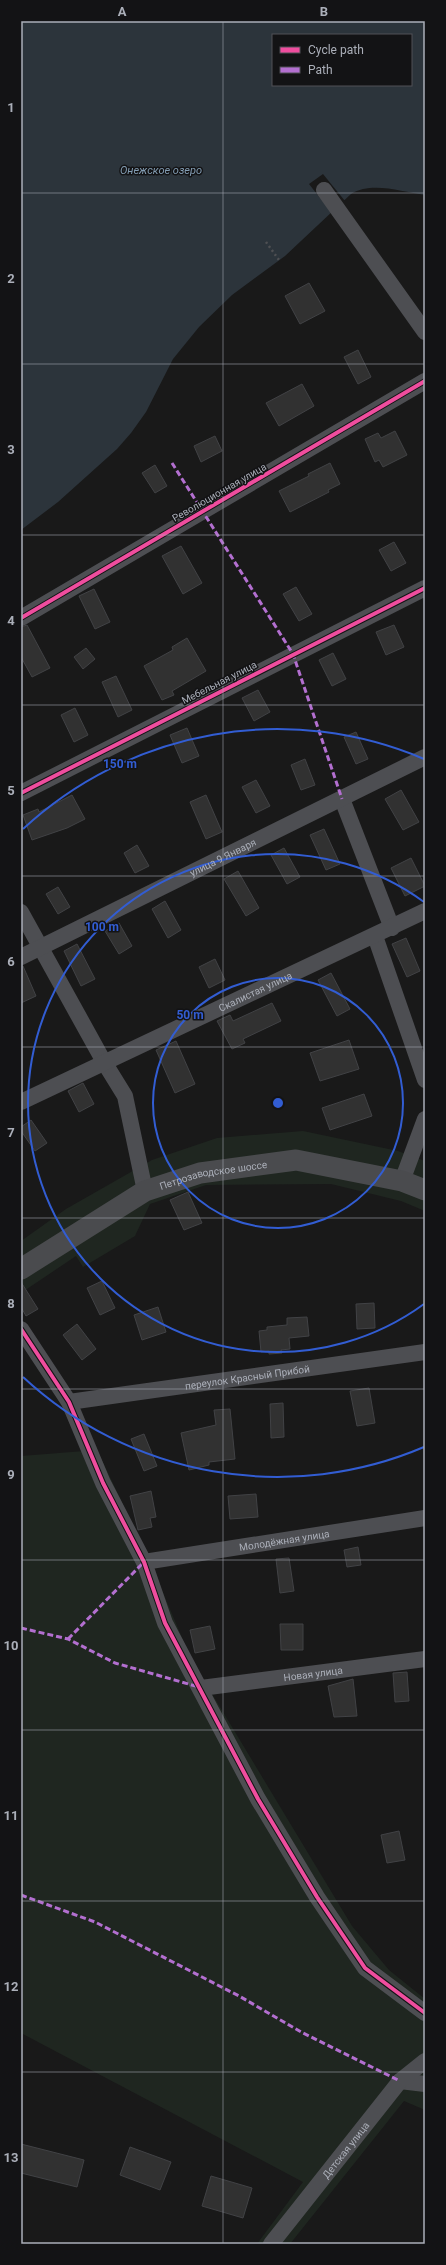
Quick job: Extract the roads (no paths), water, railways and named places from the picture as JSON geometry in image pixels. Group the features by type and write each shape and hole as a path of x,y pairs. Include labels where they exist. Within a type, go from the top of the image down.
{"main road":[{"name":"Петрозаводское шоссе","path":"21,1269 145,1190 200,1173 296,1160 402,1181 425,1190"}],"street":[{"path":"324,190 425,332"},
{"name":"Революционная улица","path":"21,618 425,381"},
{"name":"Мебельная улица","path":"21,793 425,588"},
{"name":"улица 9 Января","path":"21,957 425,758"},
{"path":"342,799 392,928"},
{"name":"Скалистая улица","path":"21,1102 392,928 425,911"},
{"path":"21,912 104,1062 125,1096 145,1190"},
{"path":"375,936 425,1080"},
{"path":"402,1181 425,1119"},
{"path":"21,1329 69,1402 103,1483 144,1562 165,1623 201,1688 258,1799 317,1898 365,1968 425,2014"},
{"name":"переулок Красный Прибой","path":"69,1402 425,1352"},
{"name":"Молодёжная улица","path":"144,1562 425,1518"},
{"name":"Новая улица","path":"201,1688 425,1659"},
{"name":"Детская улица","path":"271,2244 400,2081 425,2061"},
{"path":"400,2081 425,2084"}],"water":[{"name":"Онежское озеро","path":"21,21 425,21 425,195 387,188 368,188 351,194 285,256 232,295 199,327 173,359 146,412 131,433 117,449 58,502 21,530"}]}
